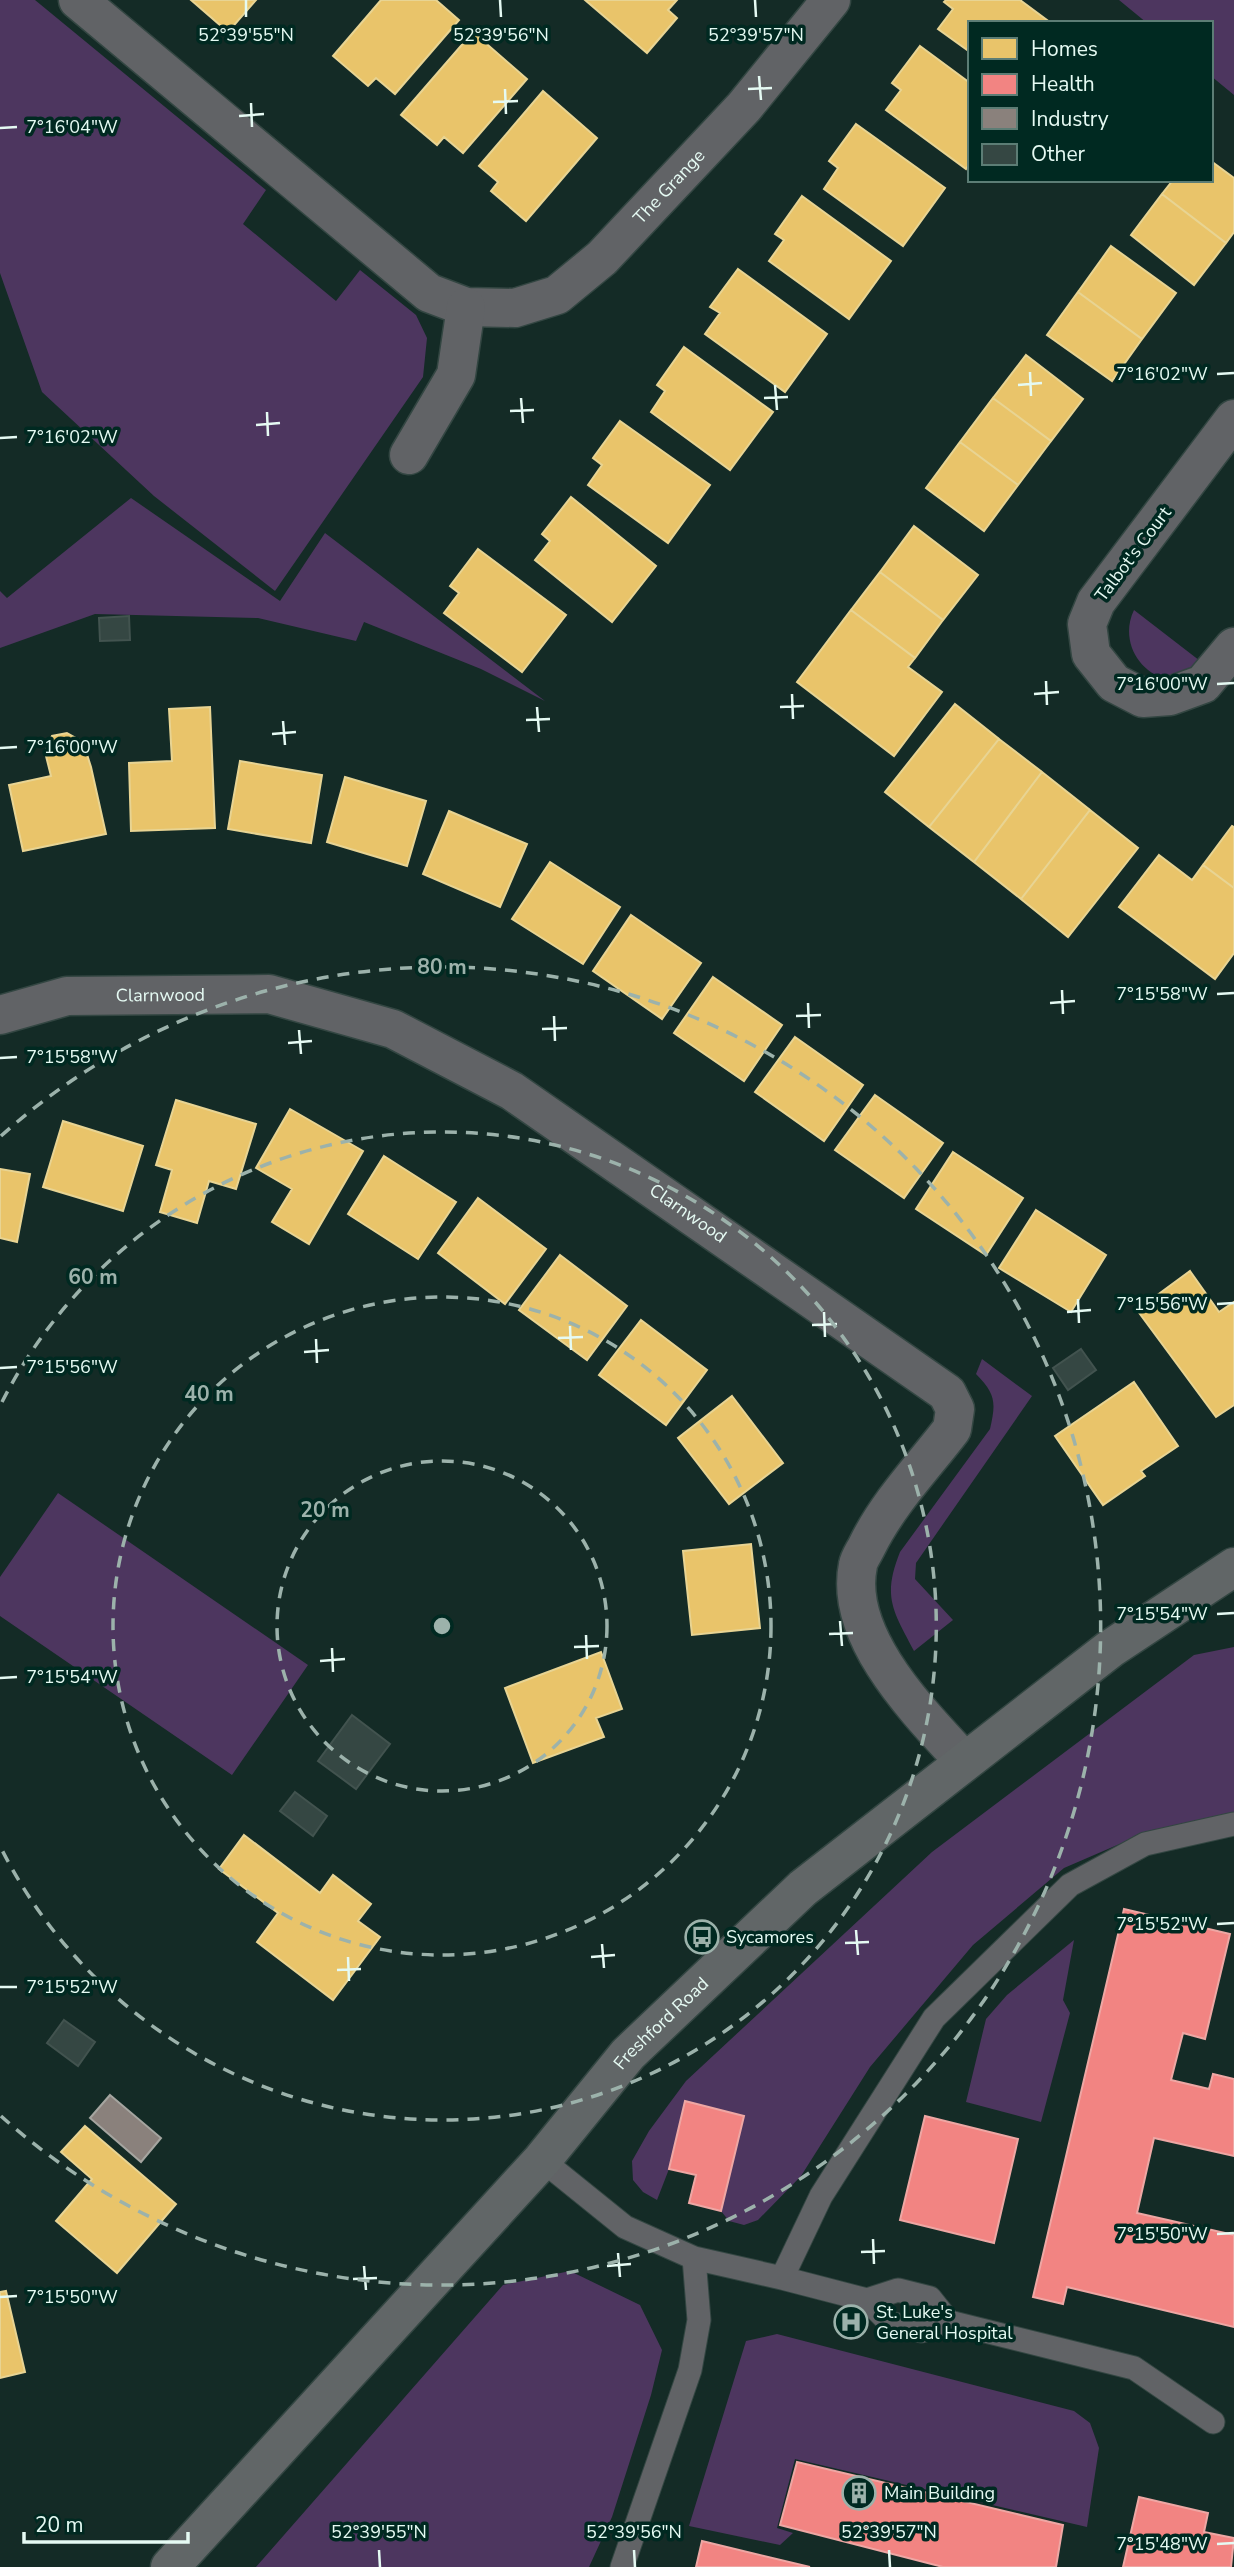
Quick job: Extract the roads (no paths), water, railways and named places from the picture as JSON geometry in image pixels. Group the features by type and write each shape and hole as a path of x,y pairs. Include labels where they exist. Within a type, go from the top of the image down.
{"main road":[{"name":"Freshford Road","path":"170,2567 541,2160 628,2054 803,1888 1110,1650 1234,1567"}],"street":[{"name":"The Grange","path":"78,0 429,293 466,307 515,309 557,295 602,258 744,107 831,0"},
{"path":"409,455 456,374 466,307"},
{"name":"Talbot's Court","path":"1234,419 1096,602 1087,624 1091,654 1114,683 1143,698 1170,696 1203,684 1234,647"},
{"name":"Clarnwood","path":"0,1015 67,996 269,994 393,1029 512,1091 947,1393 956,1409 952,1429 878,1524 858,1564 857,1600 867,1633 901,1692 964,1762"}],"lane":[{"path":"782,2277 821,2196 934,2018 1070,1885 1145,1844 1234,1824"},
{"path":"541,2160 625,2227 694,2258 782,2277 867,2300 890,2323 922,2331 949,2322 1134,2368 1213,2422"},
{"path":"622,2567 690,2370 699,2320 694,2258"},
{"path":"867,2300 898,2290 930,2298 949,2322"}],"place":[{"name":"Sycamores","path":"702,1937"},
{"name":"St. Luke's General Hospital","path":"851,2322"},
{"name":"Main Building","path":"859,2493"}]}
